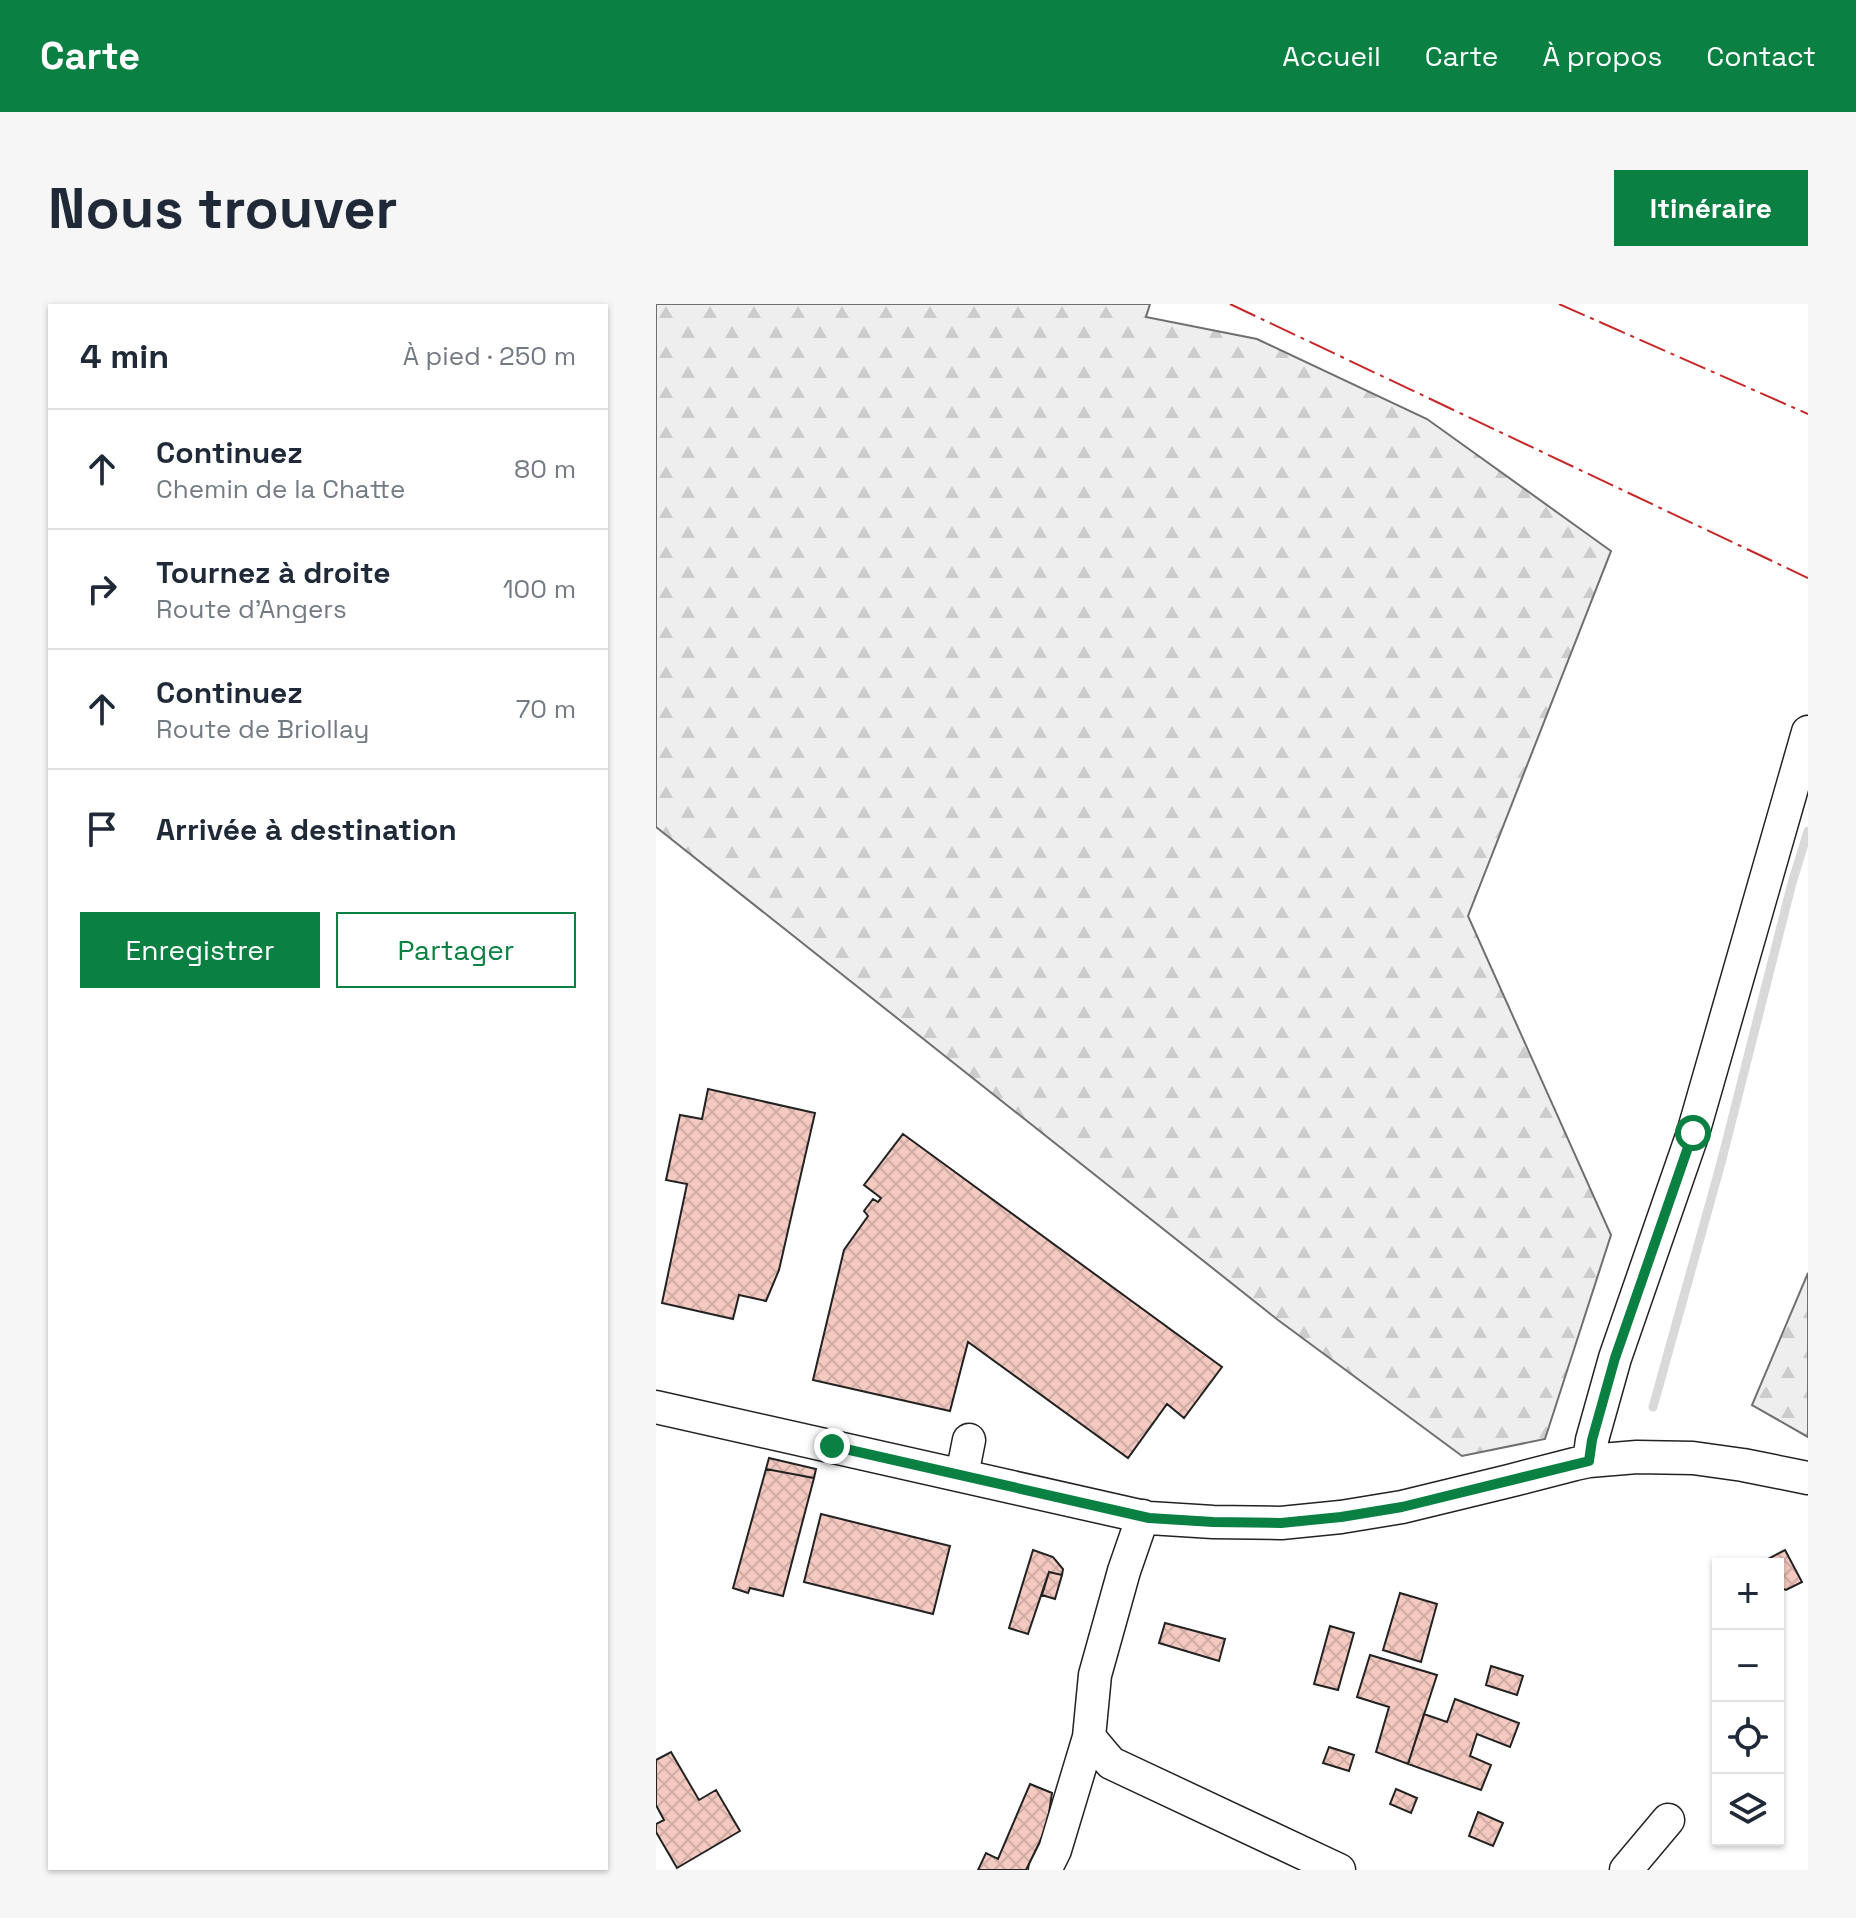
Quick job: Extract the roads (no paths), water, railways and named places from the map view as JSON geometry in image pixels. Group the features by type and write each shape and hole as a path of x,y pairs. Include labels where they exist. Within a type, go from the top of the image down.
{"street":[{"path":"1589,1461 1615,1358 1693,1133 1808,732"},
{"path":"656,1407 1146,1517 1213,1522 1281,1523 1341,1517 1402,1507 1589,1461 1637,1457 1693,1458 1808,1478"},
{"path":"962,1475 969,1440"},
{"path":"1045,1870 1055,1850 1089,1737 1095,1675 1124,1571 1146,1517"},
{"path":"1089,1737 1111,1763 1339,1870"},
{"path":"1626,1870 1668,1820"}],"waterway":[{"path":"1653,1407 1808,831"}]}
